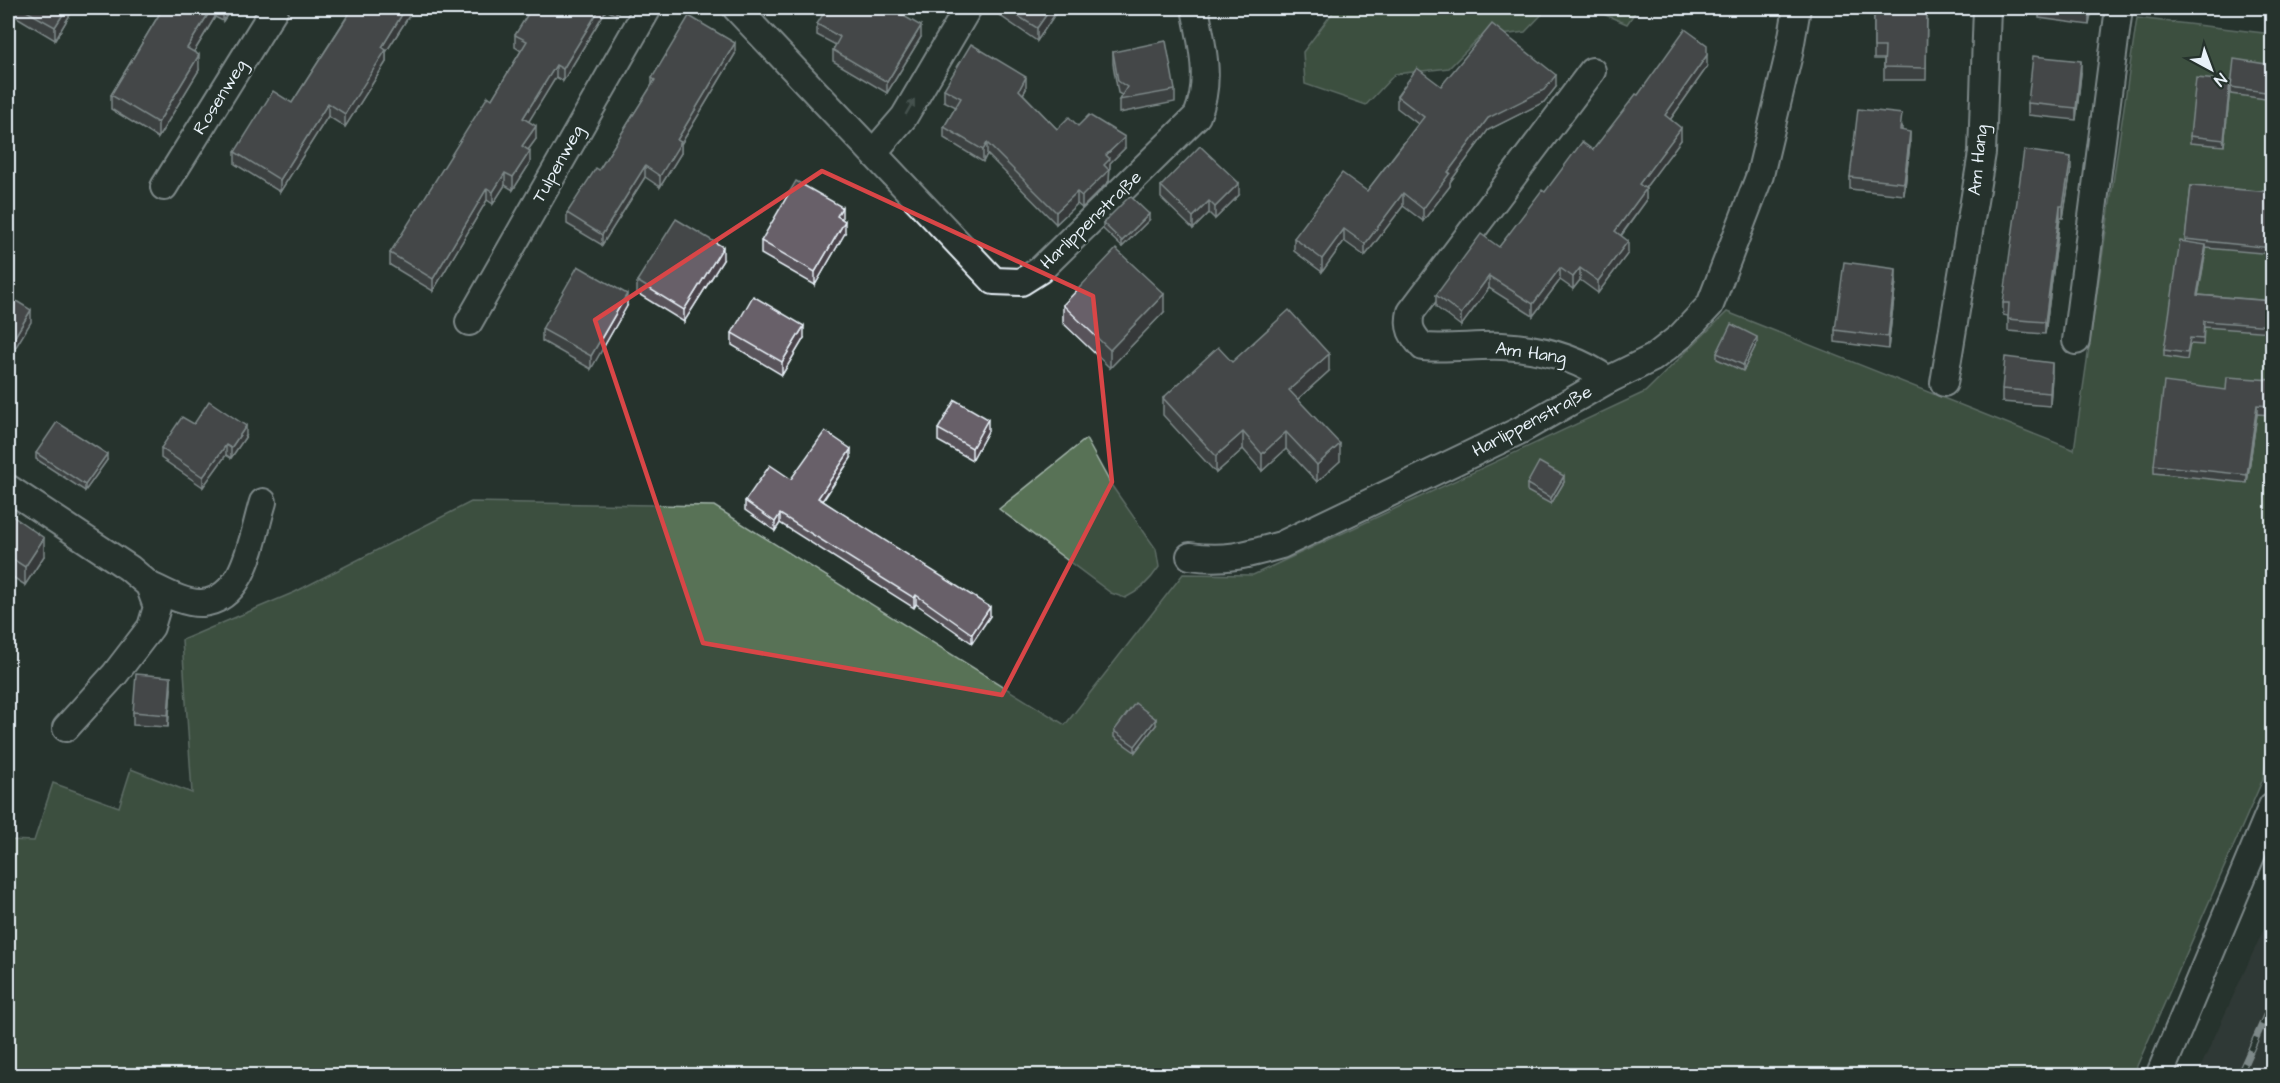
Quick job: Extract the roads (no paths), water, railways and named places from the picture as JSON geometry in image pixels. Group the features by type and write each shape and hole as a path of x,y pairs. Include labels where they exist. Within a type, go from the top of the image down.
{"street":[{"name":"Rosenweg","path":"164,187 275,8"},
{"name":"Tulpenweg","path":"469,322 648,8"},
{"name":"Harlippenstraße","path":"736,8 994,281 1021,282 1056,257 1197,116 1205,98 1206,78 1195,8"},
{"path":"874,152 904,117 968,8"},
{"path":"1608,380 1653,358 1682,336 1710,305 1760,175 1789,54 1797,8"},
{"name":"Am Hang","path":"1944,382 1982,153 1988,8"},
{"path":"2076,341 2120,8"},
{"name":"Am Hang","path":"1592,71 1411,312 1408,324 1412,335 1423,347 1448,349 1503,346 1570,358 1608,380"},
{"name":"Harlippenstraße","path":"1190,556 1218,560 1239,558 1281,545 1521,430 1608,380"},
{"path":"8,488 129,568 149,585 177,598 200,603 221,598 241,576 263,502"},
{"path":"66,728 115,674 151,627 157,607 149,585"},
{"path":"2159,1076 2272,806"}],"railway":[{"path":"2239,1076 2272,1002"}]}
